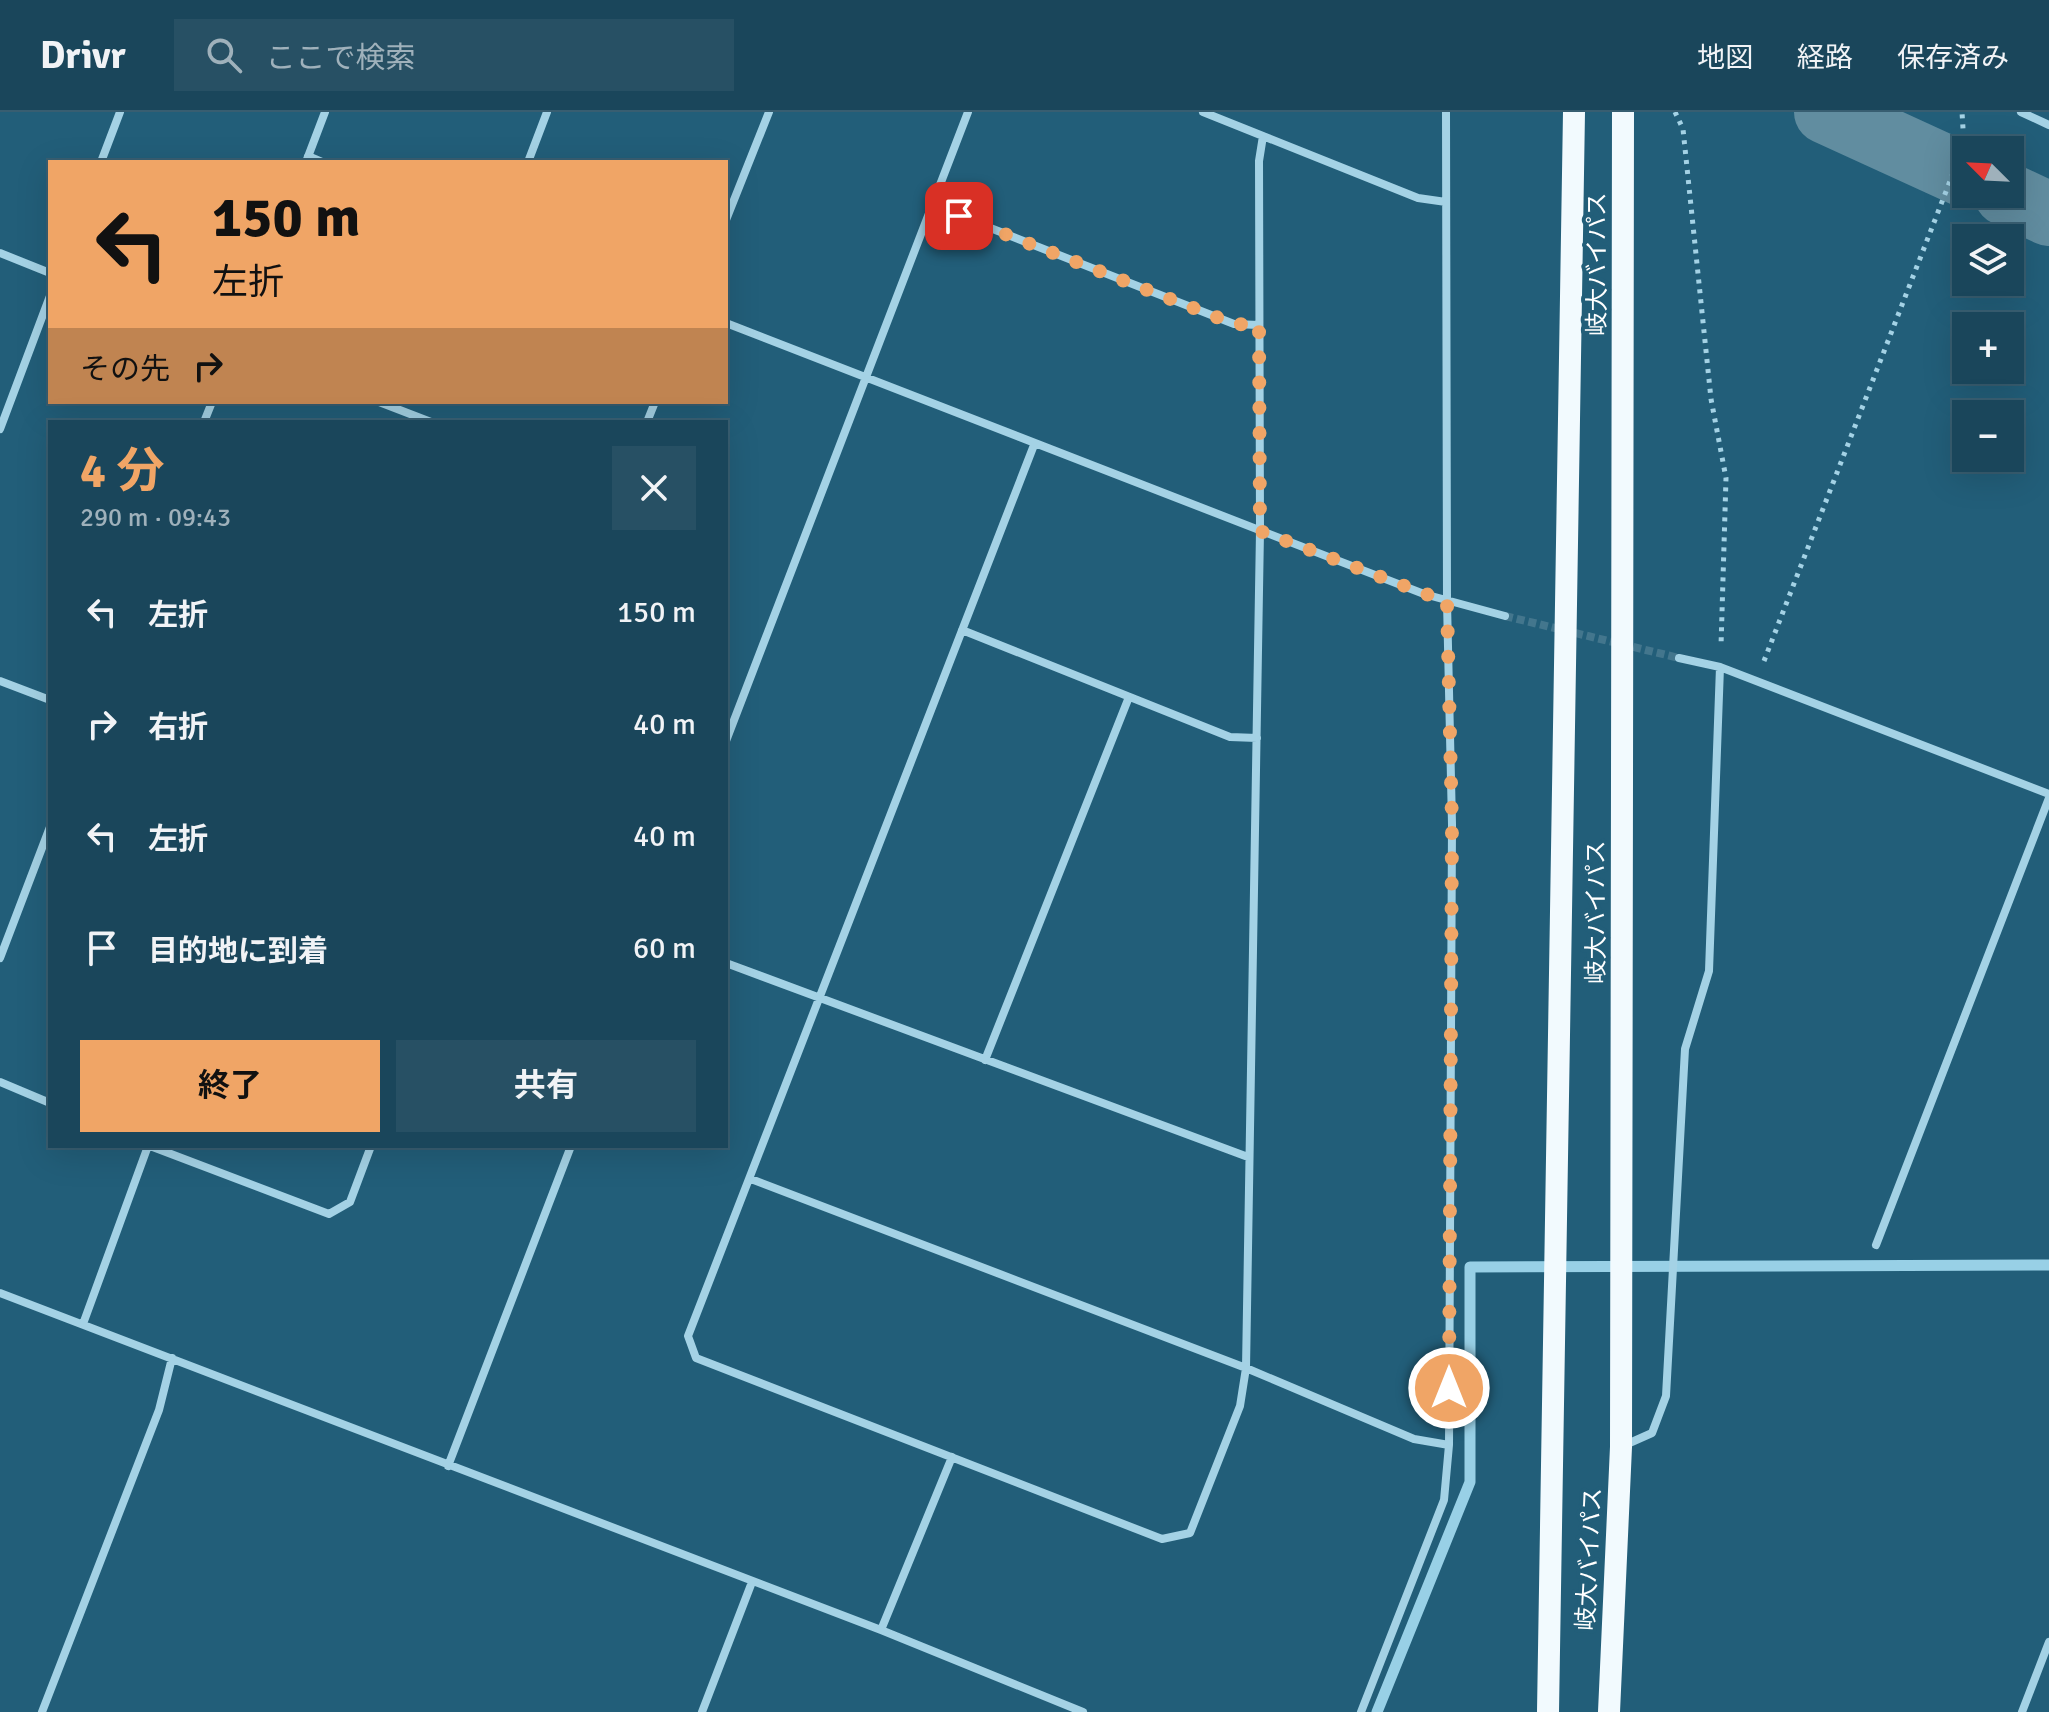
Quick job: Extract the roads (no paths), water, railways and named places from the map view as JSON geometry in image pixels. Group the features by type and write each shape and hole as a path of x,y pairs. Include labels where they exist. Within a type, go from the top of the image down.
{"highway":[{"name":"岐大バイパス","path":"1548,1712 1574,112"},
{"name":"岐大バイパス","path":"1609,1712 1621,1447 1623,112"}],"street":[{"path":"102,160 120,112"},
{"path":"307,159 325,112"},
{"path":"529,160 547,112"},
{"path":"728,215 769,112"},
{"path":"728,736 968,112"},
{"path":"1203,112 1418,198 1446,202"},
{"path":"1361,1712 1444,1500 1449,1445 1452,824 1447,602 1446,112"},
{"path":"2021,112 2049,125"},
{"path":"1034,445 688,1336 696,1358 1162,1539 1190,1533 1240,1406 1246,1368 1260,531 1259,161 1263,136"},
{"path":"932,205 1234,324 1259,325"},
{"path":"0,253 48,272"},
{"path":"0,429 48,301"},
{"path":"728,324 1034,445 1447,602 1505,616"},
{"path":"384,404 426,420"},
{"path":"962,630 1230,737 1257,738"},
{"path":"1679,658 1720,667 2049,796 1876,1245"},
{"path":"1621,1447 1652,1433 1666,1396 1685,1049 1709,971 1720,667"},
{"path":"0,681 48,699"},
{"path":"985,1060 1129,697"},
{"path":"0,958 48,832"},
{"path":"728,964 1248,1157"},
{"path":"0,1082 48,1102"},
{"path":"83,1324 148,1148"},
{"path":"154,1148 329,1214 350,1202 370,1148"},
{"path":"448,1466 570,1148"},
{"path":"751,1179 1246,1368 1414,1439 1449,1445"},
{"path":"0,1293 881,1630 1083,1712"},
{"path":"42,1712 159,1410 172,1358"},
{"path":"881,1630 952,1457"},
{"path":"702,1712 752,1582"},
{"path":"2022,1712 2049,1642"}],"waterway":[{"path":"1826,112 1952,170"},
{"path":"2024,202 2049,214"},
{"path":"1377,1712 1470,1482 1470,1267 2049,1265"}],"tunnel":[{"path":"1505,616 1679,658"}]}
